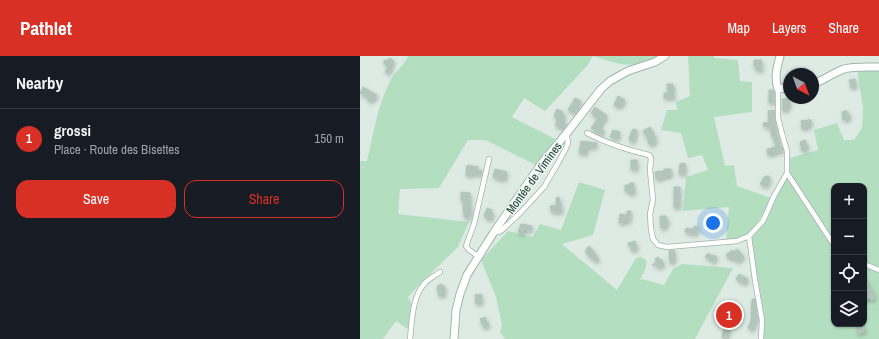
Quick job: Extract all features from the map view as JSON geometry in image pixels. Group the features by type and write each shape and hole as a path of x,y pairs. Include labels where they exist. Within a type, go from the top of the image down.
{"street":[{"name":"Montée de Vimines","path":"454,339 456,313 460,294 467,276 478,256 541,164 605,85 628,71 655,62 665,56"},
{"path":"587,133 604,142 649,155 653,200 650,214 651,229 653,239 658,245 667,247 737,241 749,236 762,221 787,173 787,151 778,118 778,89 776,74 780,56"},
{"path":"819,82 844,69 853,67 879,66"},
{"path":"778,89 783,88"},
{"path":"494,232 499,232 502,230 544,187 567,146 568,141 566,134"},
{"path":"478,256 466,246 474,224 489,159"},
{"path":"787,173 831,240"},
{"path":"749,236 754,280 762,320 761,339"},
{"path":"867,265 879,270"},
{"path":"410,339 414,307 418,294 425,283 440,272"}],"green space":[{"path":"408,56 593,56 587,66 545,111 524,98 512,117 555,139 536,165 485,140 468,140 439,188 400,189 398,214 469,222 458,247 408,297 412,305 409,330 396,321 383,339 360,339 360,161 367,161 382,100 392,77"},
{"path":"593,56 660,56 651,61 634,65 626,65"},
{"path":"688,56 714,56 714,58 738,60 740,81 752,82 752,112 714,117 725,166 734,165 737,186 771,198 762,215 750,231 736,239 726,241 729,207 683,211 686,177 708,170 702,155 688,158 681,133 661,130 667,110 677,110 676,102 690,96"},
{"path":"857,69 879,69 879,339 764,339 764,315 751,239 764,223 790,171 790,158 818,150 814,130 837,123 844,140 854,140 862,128 863,108"},
{"path":"579,182 605,190 593,235 562,244 617,290 636,258 641,257 646,260 646,265 640,280 642,279 664,285 673,269 682,264 733,268 695,339 505,339 500,332 502,325 496,297 481,260 508,231 533,237 540,224 561,230"}],"building":[{"path":"389,58 394,61 388,74 385,72 388,67 383,62 385,60 387,61"},
{"path":"754,60 761,60 762,70 756,70"},
{"path":"855,79 856,87 851,88 849,80"},
{"path":"667,84 673,84 674,98 664,98 664,93 668,93"},
{"path":"363,87 377,95 374,100 372,99 371,102 368,101 369,98 360,93"},
{"path":"769,90 773,90 774,92 774,103 769,103"},
{"path":"618,96 625,100 621,107 614,105"},
{"path":"575,98 581,101 575,113 568,110"},
{"path":"782,99 783,104 790,104 790,106 787,107 788,110 783,111"},
{"path":"595,107 607,116 600,126 600,128 604,131 601,135 591,128 598,118 591,113"},
{"path":"557,109 563,112 562,114 565,116 562,122 567,124 563,129 555,125 558,120 554,116"},
{"path":"774,110 777,135 780,147 782,147 783,151 768,155 767,149 776,147 770,126 764,127 763,123 769,122 768,111"},
{"path":"845,111 849,114 850,119 843,120 842,112"},
{"path":"809,119 812,122 810,123 811,126 802,129 801,121"},
{"path":"650,127 656,138 654,145 648,143 649,141 643,131"},
{"path":"633,129 637,130 634,142 629,140"},
{"path":"613,130 620,132 618,139 610,137"},
{"path":"805,140 808,149 802,151 800,142"},
{"path":"581,141 597,143 595,148 587,146 586,154 579,153"},
{"path":"631,160 637,160 637,170 631,169"},
{"path":"685,163 685,174 679,174 680,164"},
{"path":"467,165 478,167 477,170 482,171 481,175 471,173 471,176 466,175"},
{"path":"495,169 507,172 505,180 493,177"},
{"path":"664,169 671,169 671,176 656,179 655,172 664,171"},
{"path":"769,176 770,179 767,187 760,184 764,177"},
{"path":"634,183 633,189 635,191 632,195 628,191 625,191 625,185"},
{"path":"674,187 680,187 679,208 674,207"},
{"path":"461,192 470,193 470,218 464,217 464,202 461,200"},
{"path":"559,197 562,212 552,212 550,206 557,205 556,198"},
{"path":"487,208 492,210 491,213 493,214 491,220 484,216"},
{"path":"627,211 631,211 629,222 625,221 624,223 619,223 620,214 627,215"},
{"path":"660,216 666,216 666,220 668,220 666,228 661,228"},
{"path":"521,224 532,226 531,231 523,230 522,234 518,232"},
{"path":"694,226 698,227 697,234 685,232 686,228 694,229"},
{"path":"635,241 637,249 632,251 631,246 629,246 628,243"},
{"path":"589,246 596,254 595,256 599,259 597,262 585,251"},
{"path":"737,249 744,257 738,262 731,257 729,259 726,255 732,250 733,252"},
{"path":"674,250 675,261 670,263 669,251"},
{"path":"708,253 717,257 714,262 705,257"},
{"path":"658,257 662,260 664,265 658,268 657,265 652,265 657,262 655,259"},
{"path":"739,274 748,279 745,284 736,279"},
{"path":"867,283 875,298 871,300 869,298 867,299"},
{"path":"440,284 444,286 445,295 439,296 437,287"},
{"path":"481,294 482,303 476,304 475,295"},
{"path":"752,299 755,299 757,316 757,321 753,330 748,328 751,320"},
{"path":"485,317 489,326 484,328 480,319"},
{"path":"858,327 863,327 865,331 858,334 857,331 859,330"},
{"path":"724,328 730,330 726,339 722,337"}],"place":[{"name":"grossi","path":"729,315"}]}
